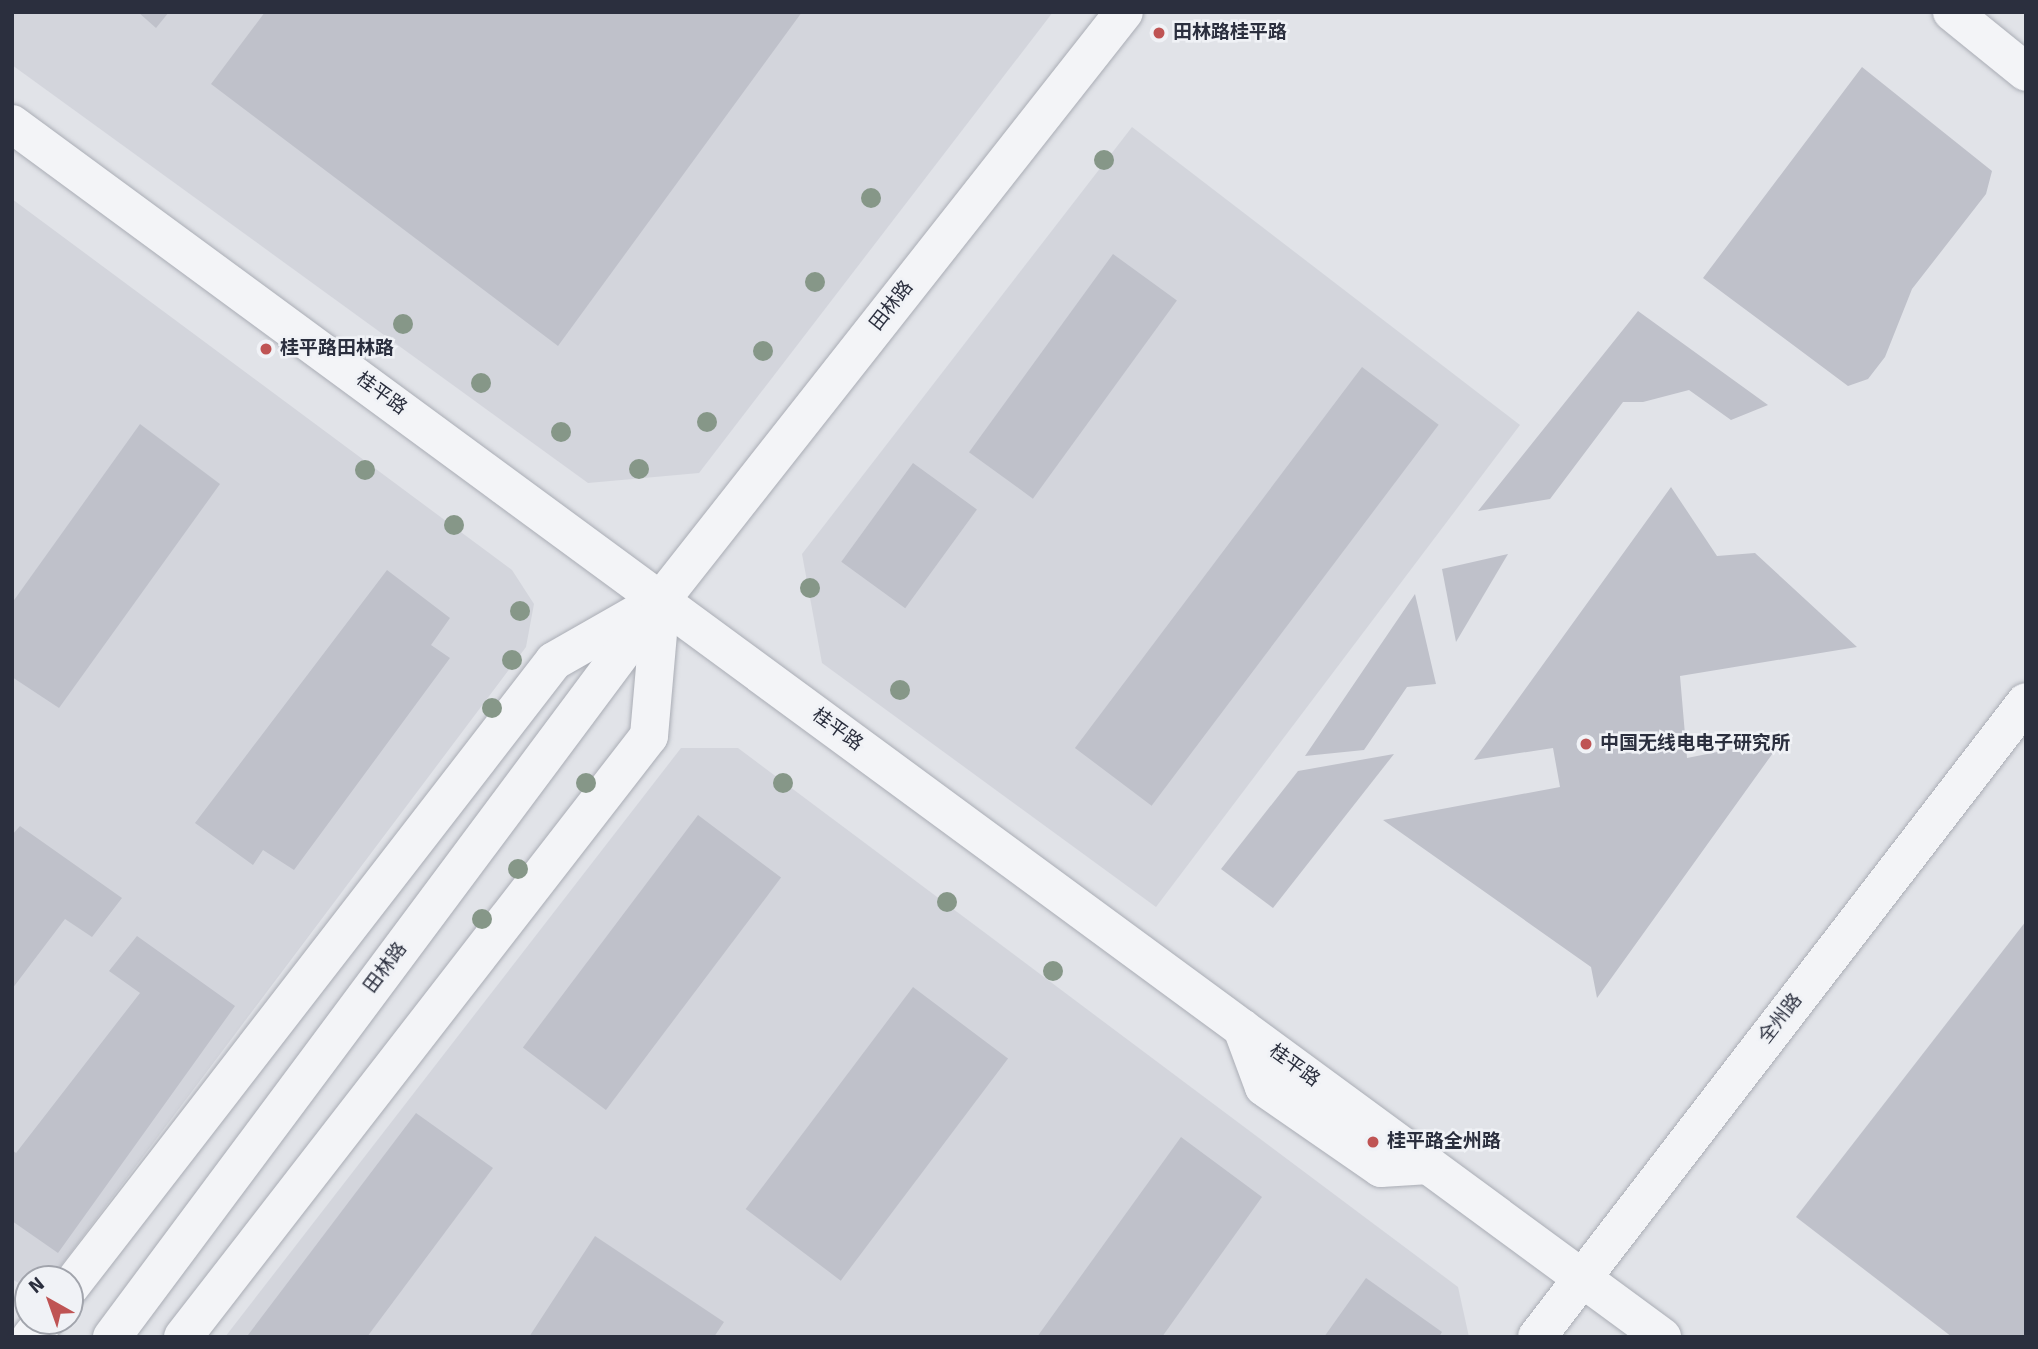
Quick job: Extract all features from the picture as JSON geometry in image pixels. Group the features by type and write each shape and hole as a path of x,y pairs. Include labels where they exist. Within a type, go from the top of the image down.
{"street":[{"name":"田林路","path":"112,1337 661,600 1124,12"},
{"path":"1952,12 2026,72"},
{"name":"桂平路","path":"12,124 1662,1337"},
{"name":"田林路","path":"84,1269 554,661 661,600"},
{"path":"183,1337 649,736 661,600"},
{"name":"全州路","path":"1537,1337 2026,702"}],"shaded area":[{"path":"12,12 1053,12 699,473 588,483 12,65"},
{"path":"1132,127 1520,425 1156,907 822,663 802,554"},
{"path":"12,199 512,570 534,604 526,647 62,1265 14,1265 14,1280"},
{"path":"681,748 738,748 1458,1287 1469,1337 225,1337"}],"building":[{"path":"138,12 169,12 156,28"},
{"path":"265,12 802,12 558,346 211,84"},
{"path":"1862,67 1992,171 1986,194 1912,289 1885,357 1868,379 1848,386 1703,278"},
{"path":"1113,254 1177,300 1033,499 969,452"},
{"path":"1638,311 1768,405 1731,420 1689,390 1643,402 1623,402 1550,499 1478,511"},
{"path":"1362,367 1439,425 1152,806 1075,748"},
{"path":"140,424 220,484 59,708 12,677 12,603"},
{"path":"913,463 977,509 905,608 841,562"},
{"name":"中国无线电电子研究所","path":"1671,487 1717,556 1755,553 1857,647 1680,676 1687,758 1783,739 1597,998 1591,967 1383,820 1560,787 1553,748 1474,760"},
{"path":"1508,554 1456,642 1442,569"},
{"path":"387,570 450,618 431,645 450,658 294,870 263,850 253,865 195,823"},
{"path":"1415,594 1436,684 1407,687 1364,750 1305,756"},
{"path":"1394,754 1273,908 1221,869 1298,771"},
{"path":"698,815 781,878 606,1110 523,1047"},
{"path":"20,826 122,898 92,937 65,919 12,989 12,835"},
{"path":"2026,921 2026,1337 1952,1337 1796,1217"},
{"path":"137,936 235,1006 58,1253 12,1221 12,1150 16,1153 140,993 109,971"},
{"path":"913,987 1008,1059 841,1281 746,1209"},
{"path":"416,1113 493,1168 367,1337 248,1335"},
{"path":"1181,1137 1262,1197 1162,1337 1037,1337"},
{"path":"595,1236 724,1322 714,1337 529,1337"},
{"path":"1366,1278 1442,1332 1439,1337 1324,1337"}],"place":[{"name":"田林路桂平路","path":"1159,33"},
{"name":"桂平路田林路","path":"266,349"},
{"name":"中国无线电电子研究所","path":"1586,744"},
{"name":"桂平路全州路","path":"1373,1142"}]}
